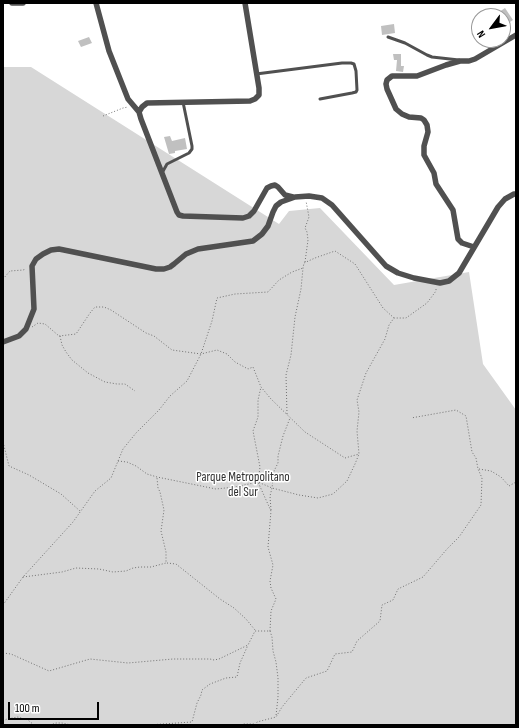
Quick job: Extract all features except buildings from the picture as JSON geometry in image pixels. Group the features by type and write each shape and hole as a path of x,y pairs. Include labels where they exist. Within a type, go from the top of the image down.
{"street":[{"path":"12,3 23,3"},
{"path":"96,3 109,51 128,99 139,112 177,212 180,215 243,218 249,216 254,211 267,188 271,186 278,187 285,195 295,197"},
{"path":"139,112 147,103 250,101 259,95 245,3"},
{"path":"474,247 462,243 458,239 453,210 436,184 434,173 424,155 424,146 428,132 427,125 421,118 409,117 396,109 387,89 386,80 392,76 417,76 446,65 475,59 516,35"},
{"path":"3,342 19,336 26,328 34,308 32,266 36,259 51,250 59,249 156,269 164,269 170,267 186,254 198,249 253,241 262,234 268,226 276,206 281,202 295,197 309,196 322,198 332,205 386,266 398,273 440,284 449,281 459,273 498,207 506,199 516,194"}],"lane":[{"path":"388,37 405,43 432,57 468,61"},
{"path":"256,74 342,63 354,64 356,71 356,92 320,99"},
{"path":"162,173 167,164 189,153 192,149 183,102"}],"path":[{"path":"103,116 123,108 134,106"},
{"path":"287,414 286,375 291,355 295,317 301,289 308,240 305,228 309,217 305,196"},
{"path":"304,263 335,251 355,264 383,308 394,318 406,318 427,303 436,291 434,283"},
{"path":"3,278 10,270 23,270 32,266"},
{"path":"3,605 23,577 73,522 95,491 112,478 123,449 136,432 159,410 170,396 187,381 202,354 217,298 234,294 268,292 279,280 292,272 303,268"},
{"path":"26,328 34,327 38,323 45,324 59,336 76,334 95,307 104,307 146,333 154,336 172,350 202,354 217,350 227,354 235,362 248,369 253,367 261,387 271,399 305,432 345,458 358,454"},
{"path":"118,461 127,462 136,466 147,474 157,477 216,489 258,482 299,496 318,498 333,494 347,480 356,464 358,454 357,431 359,412 357,400 366,373 385,339 389,325 394,318"},
{"path":"60,336 62,344 72,360 88,373 105,382 125,384 135,391"},
{"path":"261,387 258,400 258,417 253,431 260,467 258,482 271,511"},
{"path":"241,725 255,724 257,722 276,717 282,707 306,678 327,671 335,654 352,652 357,641 380,621 382,605 393,600 398,589 423,577 459,536 481,505 482,478 478,469 476,458 472,452 466,416 456,410 411,418"},
{"path":"276,717 278,678 270,630 270,611 276,599 271,588 270,581 273,565 268,547 271,511 270,496 274,471 278,463 278,456 283,436 290,418"},
{"path":"3,442 9,466 29,475 61,494 81,511"},
{"path":"478,469 491,471 502,477 509,486 516,482"},
{"path":"157,477 158,488 164,510 161,531 166,552 166,563"},
{"path":"23,577 62,572 76,568 99,568 113,572 166,563 176,564 220,599 234,608 246,619 255,631"},
{"path":"255,631 270,630"},
{"path":"148,725 192,722 202,690 210,684 226,678 237,677 240,663 255,631"},
{"path":"3,653 11,654 49,670 90,659 128,663 173,659 219,660 248,645"},
{"path":"3,721 18,717 28,720 34,725"},
{"path":"50,725 62,723 71,725"}],"green space":[{"name":"Parque Metropolitano del Sur","path":"3,67 31,67 279,224 289,211 320,208 394,285 469,272 483,364 516,410 516,725 3,725"}]}
